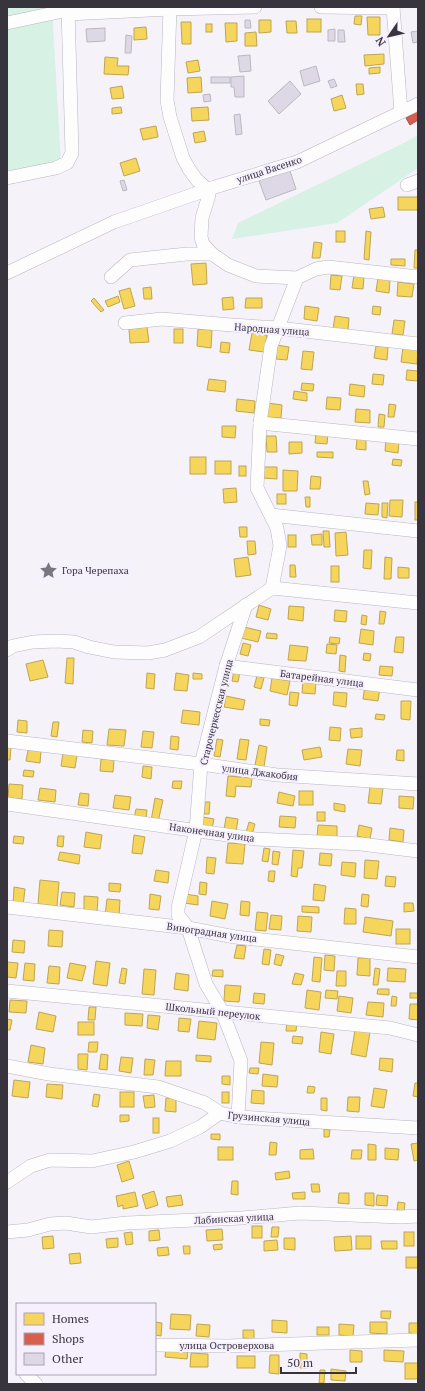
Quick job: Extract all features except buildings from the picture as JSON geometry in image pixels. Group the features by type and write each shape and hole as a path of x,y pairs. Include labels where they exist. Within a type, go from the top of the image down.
{"street":[{"path":"7,23 68,11 255,7"},
{"path":"322,7 393,7 401,112"},
{"path":"170,8 167,100 170,117 183,158 197,180 207,189 209,195 202,218 201,237 203,244 212,254 228,265 256,276 298,278 316,268 328,267 418,277"},
{"path":"7,178 56,168 67,163 72,153 68,11"},
{"name":"улица Васенко","path":"7,273 114,222 207,189 297,162 418,104"},
{"path":"111,277 130,260 187,254 212,254"},
{"path":"272,588 280,546 277,528 257,488 260,423 271,346 298,278"},
{"name":"Народная улица","path":"125,323 162,319 278,328 418,344"},
{"path":"260,423 418,439"},
{"path":"271,515 418,531"},
{"path":"7,650 13,646 33,642 74,642 89,647 114,652 148,653 165,650 199,636 272,588 418,604"},
{"name":"Старочеркесская улица","path":"238,1117 241,1061 222,1011 206,984 188,928 178,915 178,908 196,830 201,764 226,666 246,605"},
{"name":"Батарейная улица","path":"226,666 418,690"},
{"name":"улица Джакобия","path":"7,741 201,764 277,776 418,784"},
{"name":"Наконечная улица","path":"7,804 256,839 361,844 418,851"},
{"name":"Виноградная улица","path":"7,907 188,928 235,937 418,957"},
{"name":"Школьный переулок","path":"7,991 390,1028 418,1035"},
{"name":"Грузинская улица","path":"7,1066 49,1074 158,1087 205,1103 220,1113 238,1117 418,1128"},
{"path":"7,1182 31,1166 50,1160 92,1161 134,1152 170,1141 200,1127 220,1113"},
{"name":"Лабинская улица","path":"7,1232 28,1230 50,1224 66,1223 91,1227 127,1223 242,1218 300,1213 401,1217 418,1216"},
{"name":"улица Островерхова","path":"156,1345 228,1346 418,1340"},
{"path":"27,1375 36,1384"}],"green space":[{"path":"7,7 52,7 61,163 7,171"},
{"path":"418,135 418,168 337,223 232,239 238,223"}],"place":[{"name":"Гора Черепаха","path":"49,570"}]}
